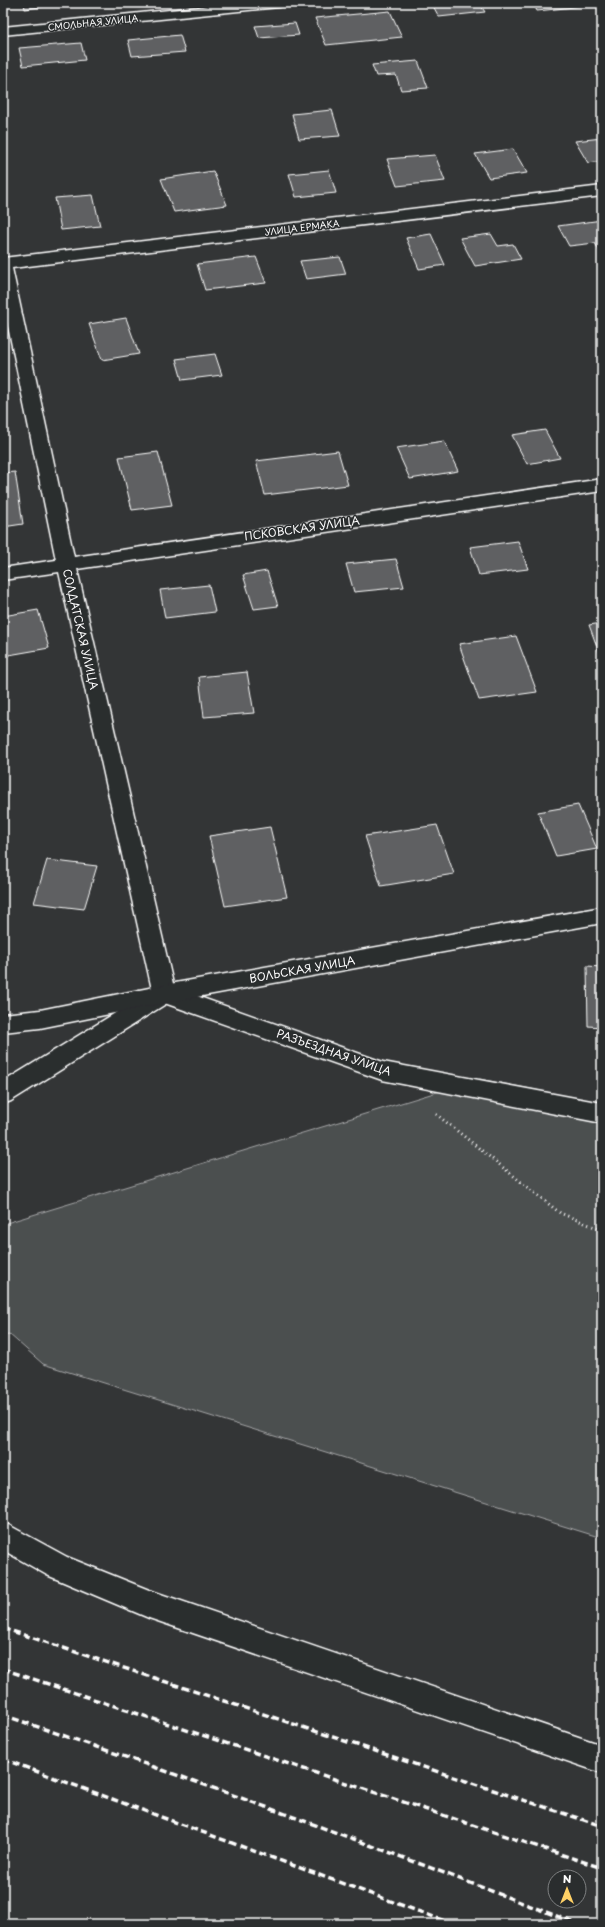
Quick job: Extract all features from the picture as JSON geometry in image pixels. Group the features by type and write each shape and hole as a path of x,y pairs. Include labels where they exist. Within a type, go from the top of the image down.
{"street":[{"name":"СМОЛЬНАЯ УЛИЦА","path":"3,31 279,3"},
{"name":"УЛИЦА ЕРМАКА","path":"3,263 602,191"},
{"name":"СОЛДАТСКАЯ УЛИЦА","path":"3,263 66,563 164,994"},
{"name":"ПСКОВСКАЯ УЛИЦА","path":"3,574 66,563 602,485"},
{"name":"ВОЛЬСКАЯ УЛИЦА","path":"3,1022 40,1019 164,994 602,915"},
{"path":"3,1094 164,994"},
{"name":"РАЗЪЕЗДНАЯ УЛИЦА","path":"164,994 382,1070 602,1113"},
{"path":"3,1535 57,1566 149,1604 602,1759"}],"path":[{"path":"431,1110 560,1213 602,1230"}],"shaded area":[{"path":"480,1079 602,1103 602,1538 43,1364 9,1334 3,1335 3,1224"}],"building":[{"path":"24,3 63,3 63,4 25,9"},
{"path":"479,3 485,12 439,17 432,4"},
{"path":"533,3 592,3 593,5 537,11"},
{"path":"390,11 402,37 326,45 315,18"},
{"path":"295,23 299,35 259,38 255,26"},
{"path":"180,35 185,52 132,56 128,40"},
{"path":"81,43 85,60 23,66 19,48"},
{"path":"418,61 428,88 401,90 396,75 376,76 372,65"},
{"path":"332,110 340,136 299,139 292,114"},
{"path":"602,138 602,161 588,163 575,141"},
{"path":"513,149 527,173 489,178 475,154"},
{"path":"435,155 445,181 397,186 387,159"},
{"path":"329,170 336,193 296,197 289,174"},
{"path":"213,171 227,205 174,212 161,179"},
{"path":"93,195 100,226 61,230 55,198"},
{"path":"602,220 602,256 595,243 569,246 558,226"},
{"path":"431,234 445,265 419,269 406,238"},
{"path":"491,234 498,246 513,244 521,259 475,266 460,238"},
{"path":"256,257 266,283 205,290 197,264"},
{"path":"340,257 346,274 306,279 300,261"},
{"path":"126,318 139,354 102,360 89,324"},
{"path":"215,354 222,375 182,380 176,359"},
{"path":"545,430 560,458 527,464 512,435"},
{"path":"444,441 458,471 410,479 396,448"},
{"path":"338,451 348,485 265,495 256,461"},
{"path":"158,452 172,505 132,510 119,457"},
{"path":"15,472 23,524 3,527 3,473"},
{"path":"518,541 528,569 479,575 470,547"},
{"path":"396,559 404,587 354,592 346,564"},
{"path":"267,571 278,606 254,609 243,575"},
{"path":"209,585 215,612 165,618 160,590"},
{"path":"38,610 49,648 3,656 3,616"},
{"path":"602,623 602,660 589,625"},
{"path":"516,636 537,692 479,700 459,644"},
{"path":"247,672 254,713 204,717 199,677"},
{"path":"578,805 597,849 556,856 538,812"},
{"path":"437,825 454,874 381,886 365,836"},
{"path":"270,827 287,897 225,906 209,836"},
{"path":"47,860 97,866 84,909 34,903"},
{"path":"587,966 602,967 602,1027 588,1026"}],"railway":[{"path":"3,1628 602,1826"},
{"path":"3,1669 602,1868"},
{"path":"3,1715 291,1816 577,1924"},
{"path":"3,1759 453,1924"}]}
